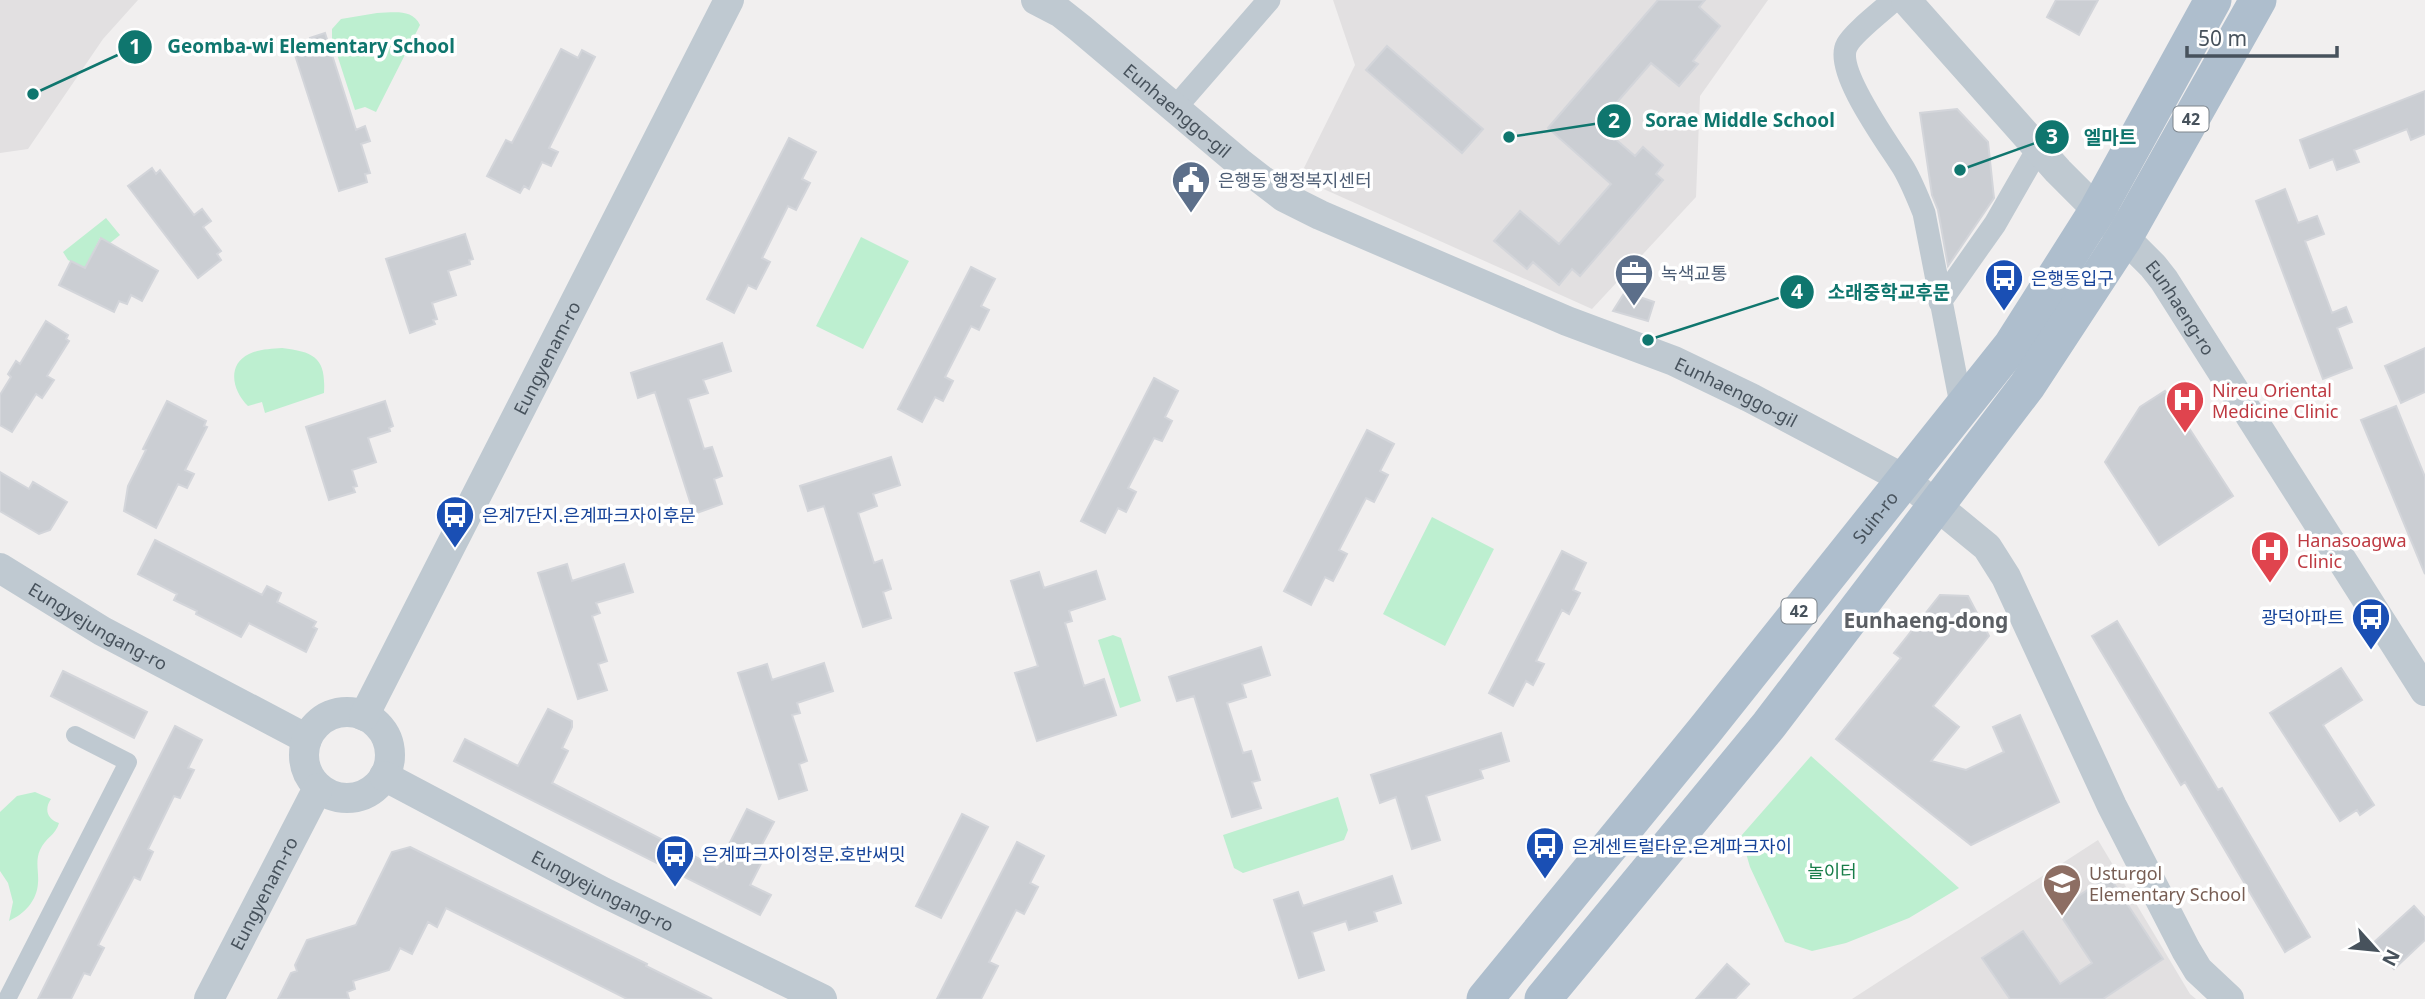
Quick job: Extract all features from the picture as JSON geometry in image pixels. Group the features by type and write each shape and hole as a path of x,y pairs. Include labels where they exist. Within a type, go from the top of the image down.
{"main road":[{"name":"Suin-ro","path":"1485,999 2012,345 2096,211 2213,0"},
{"name":"42","path":"1544,998 1769,725 2028,386 2124,238 2258,0"}],"street":[{"name":"Eungyenam-ro","path":"364,716 729,0"},
{"path":"1175,108 1269,0"},
{"path":"1894,0 1847,43 1844,53 1866,112 1914,188 1924,213 1962,409"},
{"name":"Eunhaeng-ro","path":"1906,0 2038,149 2164,280 2425,691"},
{"name":"Eunhaenggo-gil","path":"1056,4 1241,164 1284,197 1567,321 1674,361 1751,398 1904,479 1987,547 1997,560 2112,806 2179,938 2198,970 2229,999"},
{"path":"1940,302 1995,224 2038,149"},
{"name":"Eungyejungang-ro","path":"0,568 102,631 307,739"},
{"path":"351,712 364,716 376,724 385,735 390,756 384,776 377,786 354,798 329,794 318,788 305,765 307,739 314,727 325,718 351,712"},
{"path":"7,999 128,762 75,735"},
{"name":"Eungyejungang-ro","path":"384,776 603,892 809,996"},
{"name":"Eungyenam-ro","path":"209,999 318,788"}],"shaded area":[{"path":"0,0 138,0 103,39 28,149 0,153"},
{"path":"1333,0 1768,0 1700,96 1696,197 1592,309 1299,178 1355,65"},
{"name":"Usturgol Elementary School","path":"2098,840 2190,994 2196,999 1852,999"}],"green space":[{"path":"377,13 407,14 420,25 376,112 365,107 355,110 332,39 332,29 341,19"},
{"path":"106,218 120,235 110,243 100,238 85,268 68,260 63,252"},
{"path":"861,237 909,261 863,349 816,326"},
{"path":"282,348 303,352 316,359 323,372 324,393 265,413 262,402 248,406 239,394 234,379 237,365 253,352"},
{"path":"1432,517 1494,549 1445,646 1383,614"},
{"path":"1113,635 1121,638 1141,701 1120,708 1098,640"},
{"name":"놀이터","path":"1811,756 1959,888 1909,918 1846,943 1812,951 1785,942 1750,867 1741,836"},
{"path":"35,792 51,799 48,813 59,823 39,854 37,890 32,901 25,911 9,921 13,902 8,883 0,871 0,812 17,796"},
{"path":"1338,797 1348,830 1344,840 1243,873 1234,868 1223,835"}],"building":[{"path":"1658,0 1705,0 1699,7 1720,26 1693,61 1698,64 1679,86 1651,63 1598,124 1635,156 1643,147 1663,165 1656,174 1663,180 1580,276 1572,269 1559,285 1533,262 1527,269 1494,241 1520,211 1559,244 1611,184 1548,128"},
{"path":"2056,0 2098,0 2079,35 2047,17"},
{"path":"325,33 356,130 365,126 370,141 361,144 370,173 365,174 367,182 339,191 294,52 312,46 310,38"},
{"path":"1387,46 1483,129 1462,153 1366,70"},
{"path":"561,49 578,58 582,50 595,57 549,148 558,152 551,166 542,162 529,189 524,186 520,193 487,176 506,140 512,143"},
{"path":"2425,91 2425,134 2411,140 2407,129 2354,150 2359,162 2337,170 2333,159 2310,168 2300,140"},
{"path":"1957,109 1988,142 1994,198 1948,266 1938,210 1932,195 1920,113"},
{"path":"789,138 816,152 802,179 810,183 796,210 788,206 762,258 770,262 756,289 748,285 734,313 707,299"},
{"path":"152,168 156,174 160,170 194,215 202,209 211,221 203,227 221,251 217,254 221,260 198,278 128,186"},
{"path":"2285,189 2298,223 2317,216 2324,234 2305,241 2332,313 2346,307 2352,322 2337,328 2352,368 2323,379 2256,201"},
{"path":"465,234 473,259 469,260 470,264 448,271 456,295 432,303 437,319 433,320 435,324 410,333 386,259"},
{"path":"101,238 158,271 142,301 131,295 127,304 119,301 114,312 59,285 71,261 85,268"},
{"path":"971,267 995,279 981,306 989,310 979,330 971,326 945,377 953,381 943,401 935,397 922,422 898,409"},
{"name":"녹색교통","path":"1625,292 1654,302 1648,321 1613,311"},
{"path":"46,321 68,335 66,339 69,341 47,376 54,380 42,398 36,394 12,432 0,425 0,395 11,377 8,374 16,361 20,364"},
{"path":"722,343 731,371 703,380 708,393 688,399 704,449 712,447 722,476 714,479 722,504 694,514 655,392 638,398 631,373"},
{"path":"2425,348 2425,392 2401,403 2385,366"},
{"path":"1154,378 1178,391 1165,417 1172,421 1162,441 1154,438 1128,488 1136,492 1126,512 1118,508 1105,533 1081,521"},
{"path":"2165,391 2233,496 2159,545 2105,462 2140,407"},
{"path":"167,401 206,421 204,426 207,427 185,470 194,474 187,488 178,484 156,528 124,511 128,486"},
{"path":"385,401 393,426 389,428 390,431 368,438 376,462 352,470 357,486 353,487 355,492 329,500 306,427"},
{"path":"2396,406 2425,477 2425,574 2361,420"},
{"path":"1367,430 1394,444 1380,471 1388,475 1374,502 1366,498 1339,550 1347,554 1333,581 1325,577 1311,605 1284,591"},
{"path":"891,457 900,485 873,494 877,506 858,513 874,563 882,560 891,589 883,592 891,618 863,627 824,506 808,511 800,486"},
{"path":"0,472 29,489 33,482 67,502 50,530 39,534 0,511"},
{"path":"155,540 262,595 267,586 281,593 277,602 316,622 313,627 317,629 306,652 249,623 241,637 196,614 197,611 174,600 177,594 138,574"},
{"path":"1562,551 1586,563 1573,590 1580,593 1569,614 1562,610 1536,661 1544,664 1533,685 1526,681 1513,706 1489,693"},
{"path":"567,564 572,581 624,564 633,592 596,603 600,613 592,616 607,661 598,664 607,690 578,699 538,573"},
{"path":"1096,571 1105,599 1069,611 1072,621 1065,623 1084,686 1104,679 1116,715 1037,741 1015,673 1038,666 1011,581 1039,572 1044,588"},
{"path":"1940,595 1968,596 1989,636 1933,706 1959,727 1931,761 1966,770 2004,752 1993,727 2020,715 2059,802 1971,845 1836,739 1901,658 1894,653"},
{"path":"2117,621 2218,790 2222,788 2310,937 2285,952 2185,782 2181,785 2092,636"},
{"path":"1261,647 1270,675 1242,684 1246,697 1227,703 1243,753 1251,751 1260,780 1252,782 1261,808 1232,817 1194,696 1177,701 1169,677"},
{"path":"824,663 833,691 797,703 800,713 792,715 807,761 799,764 807,790 779,799 738,673 767,664 772,680"},
{"path":"2341,668 2362,700 2323,725 2374,805 2360,815 2357,810 2340,821 2270,713"},
{"path":"63,671 147,712 134,738 51,696"},
{"path":"548,709 572,721 562,748 568,751 552,783 717,868 747,809 774,822 760,848 767,852 750,885 771,895 760,915 454,761 465,739 518,766"},
{"path":"175,726 202,740 188,768 194,770 180,798 174,796 148,849 153,852 140,880 134,877 98,945 104,948 90,975 84,973 71,999 38,999"},
{"path":"1501,733 1509,761 1480,770 1483,778 1426,796 1440,840 1412,849 1396,797 1380,803 1371,775"},
{"path":"962,814 988,827 941,918 916,906"},
{"path":"1017,842 1044,856 1030,883 1038,887 1024,914 1016,910 989,962 998,966 981,999 937,999"},
{"path":"410,847 712,999 627,999 446,908 437,927 428,922 412,954 400,948 389,970 353,981 355,989 347,992 349,999 278,999 291,973 297,971 295,965 307,940 356,925 392,852"},
{"path":"1392,876 1401,903 1374,912 1377,921 1349,930 1346,921 1312,932 1324,970 1299,978 1274,900 1298,892 1303,906"},
{"path":"2109,876 2163,959 2103,999 2010,999 1982,958 2023,931 2060,984 2092,963 2057,910"},
{"path":"2414,906 2425,918 2425,940 2394,969 2372,944"},
{"path":"1727,964 1749,984 1735,999 1696,999"}],"place":[{"name":"Geomba-wi Elementary School","path":"33,94"},
{"name":"Sorae Middle School","path":"1509,137"},
{"name":"엘마트","path":"1960,170"},
{"name":"은행동 행정복지센터","path":"1191,214"},
{"name":"녹색교통","path":"1634,307"},
{"name":"은행동입구","path":"2004,312"},
{"name":"소래중학교후문","path":"1648,340"},
{"name":"Nireu Oriental Medicine Clinic","path":"2185,434"},
{"name":"은계7단지.은계파크자이후문","path":"455,549"},
{"name":"Hanasoagwa Clinic","path":"2270,584"},
{"name":"광덕아파트","path":"2371,651"},
{"name":"은계센트럴타운.은계파크자이","path":"1545,880"},
{"name":"은계파크자이정문.호반써밋","path":"675,888"},
{"name":"Usturgol Elementary School","path":"2062,917"}],"district":[{"name":"Eunhaeng-dong","path":"1926,620"}]}
